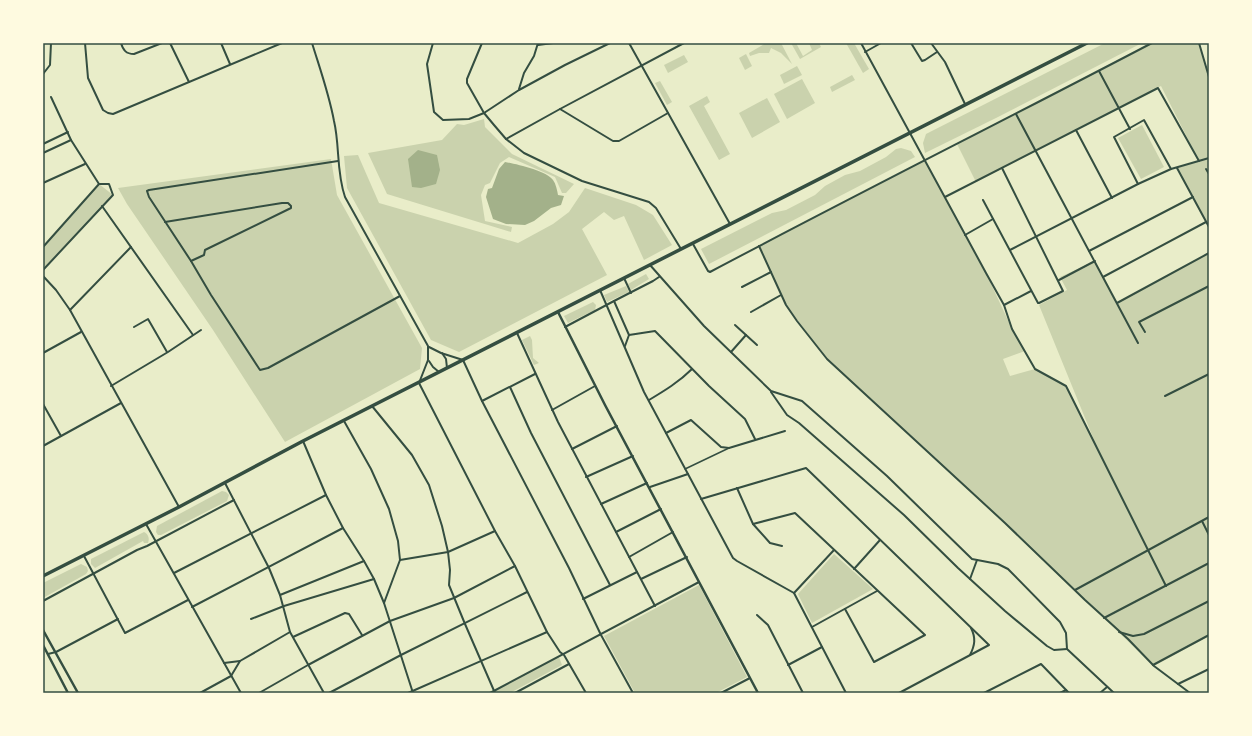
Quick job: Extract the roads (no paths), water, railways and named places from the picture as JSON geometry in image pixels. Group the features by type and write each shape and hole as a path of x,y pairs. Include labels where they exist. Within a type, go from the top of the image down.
{"main road":[{"path":"43,576 179,507 303,441 1087,43"}],"street":[{"path":"43,74 50,65 51,43"},
{"path":"85,43 88,78 103,110 108,114 113,114 282,43"},
{"path":"121,43 123,50 129,54 134,54 162,43"},
{"path":"170,43 189,82"},
{"path":"221,43 230,64"},
{"path":"312,43 335,121 338,161 345,197 428,346 428,360 419,383 515,566 547,632 560,652 564,655 586,693"},
{"path":"433,43 427,64 434,112 443,120 468,119 484,113 519,90 610,43"},
{"path":"482,43 467,79 467,83 484,113 506,139 524,153 582,181 649,202 656,208 681,249"},
{"path":"519,90 524,73 534,56 538,44 552,43"},
{"path":"629,43 730,225"},
{"path":"506,139 684,43"},
{"path":"861,43 1004,305 1012,329 1035,369 1066,386 1166,586"},
{"path":"865,52 881,43"},
{"path":"912,43 922,60 925,60 937,52"},
{"path":"931,43 948,69 965,104"},
{"path":"692,243 709,272 1152,43"},
{"path":"1199,43 1209,77"},
{"path":"1098,71 1130,129"},
{"path":"945,198 1159,88 1199,161"},
{"path":"51,97 71,140 99,184"},
{"path":"560,109 613,141 619,141 668,113"},
{"path":"1016,114 1138,343"},
{"path":"1138,184 1114,137 1144,120 1171,169"},
{"path":"1076,130 1112,198"},
{"path":"43,144 68,132"},
{"path":"43,153 71,140"},
{"path":"1010,250 1138,184 1171,169 1209,158"},
{"path":"338,161 147,191 149,197 191,261 211,296 260,370 268,368 400,296"},
{"path":"43,183 86,164"},
{"path":"983,200 1031,291 1039,303 1064,290 1002,168"},
{"path":"1177,168 1209,227"},
{"path":"1206,169 1209,174"},
{"path":"43,247 99,184 109,184 113,195 43,270"},
{"path":"1089,250 1193,197"},
{"path":"165,222 282,203 288,203 291,206 291,208 207,248 204,255 191,261"},
{"path":"102,206 193,335"},
{"path":"965,235 993,219"},
{"path":"1104,277 1206,222"},
{"path":"759,246 786,305 796,321 827,359 1000,519 1118,632 1128,639 1153,665 1190,693"},
{"path":"70,310 131,247"},
{"path":"1118,303 1209,253"},
{"path":"1059,280 1095,261"},
{"path":"650,264 704,326 771,391 787,415 805,428 904,515 970,579 1047,646 1054,650 1067,649"},
{"path":"742,287 771,272"},
{"path":"43,276 56,290 70,310 179,507"},
{"path":"565,327 631,293 659,276"},
{"path":"624,278 631,293"},
{"path":"1144,332 1140,322 1209,286"},
{"path":"600,290 649,400 735,560 794,593 846,693"},
{"path":"1004,305 1031,291"},
{"path":"751,312 781,295"},
{"path":"614,301 629,335 625,346"},
{"path":"558,312 758,693"},
{"path":"134,327 148,319 168,352"},
{"path":"736,325 757,345"},
{"path":"111,386 168,352 201,330"},
{"path":"629,335 655,331 745,419 755,439"},
{"path":"43,353 81,332"},
{"path":"517,333 572,450 655,606"},
{"path":"730,352 746,336"},
{"path":"428,346 441,353 463,360 482,401 601,635 633,693"},
{"path":"441,353 446,359 447,368"},
{"path":"428,360 430,364 439,372"},
{"path":"649,400 671,387 685,376 692,368"},
{"path":"482,401 536,374"},
{"path":"1165,396 1209,374"},
{"path":"552,410 595,385"},
{"path":"510,387 610,585"},
{"path":"771,391 802,401 887,476 972,559 998,564 1008,569 1060,622 1066,633 1067,649 1114,693"},
{"path":"43,446 121,403"},
{"path":"43,404 61,436"},
{"path":"372,406 412,455 429,485 442,526 448,552 450,570 449,585 495,692"},
{"path":"666,433 691,420 721,447 729,448"},
{"path":"344,421 371,470 389,509 398,541 400,560 384,604"},
{"path":"572,450 617,426"},
{"path":"685,469 729,448 785,431"},
{"path":"303,441 326,495 343,528 374,579 384,604 413,692"},
{"path":"586,477 633,456"},
{"path":"701,499 806,468 989,645 899,693"},
{"path":"650,487 688,474"},
{"path":"225,483 269,568 284,606 290,632 324,693"},
{"path":"601,504 647,483"},
{"path":"737,488 753,524 770,543 782,546"},
{"path":"174,573 326,495"},
{"path":"43,601 234,500"},
{"path":"616,532 661,509"},
{"path":"753,524 795,513 925,635 874,662 845,609"},
{"path":"1074,590 1209,517"},
{"path":"1202,521 1209,535"},
{"path":"146,524 241,693"},
{"path":"192,607 343,528"},
{"path":"400,560 448,552 495,530"},
{"path":"629,557 673,532"},
{"path":"854,569 881,540"},
{"path":"794,593 834,550"},
{"path":"84,556 125,633 188,600"},
{"path":"641,579 687,557"},
{"path":"970,579 977,560"},
{"path":"280,595 364,561"},
{"path":"1104,618 1209,563"},
{"path":"259,693 308,665 390,622 454,598 515,566"},
{"path":"583,599 637,572"},
{"path":"251,619 284,606 374,579"},
{"path":"490,693 495,692 700,582"},
{"path":"812,627 878,591"},
{"path":"329,693 527,592"},
{"path":"1118,632 1133,636 1144,634 1209,601"},
{"path":"293,637 345,613 349,614 362,636"},
{"path":"757,615 768,625 803,693"},
{"path":"48,654 56,652 118,619"},
{"path":"970,655 975,636 971,626"},
{"path":"43,630 78,693"},
{"path":"224,663 240,661 290,632"},
{"path":"408,693 547,632"},
{"path":"1153,665 1209,635"},
{"path":"43,645 68,693"},
{"path":"788,665 822,647"},
{"path":"200,693 231,676 240,661"},
{"path":"515,693 569,664"},
{"path":"984,693 1041,664 1069,693"},
{"path":"1178,684 1209,668"},
{"path":"721,693 750,678"},
{"path":"1100,693 1107,687"},
{"path":"1060,693 1066,690"}]}
